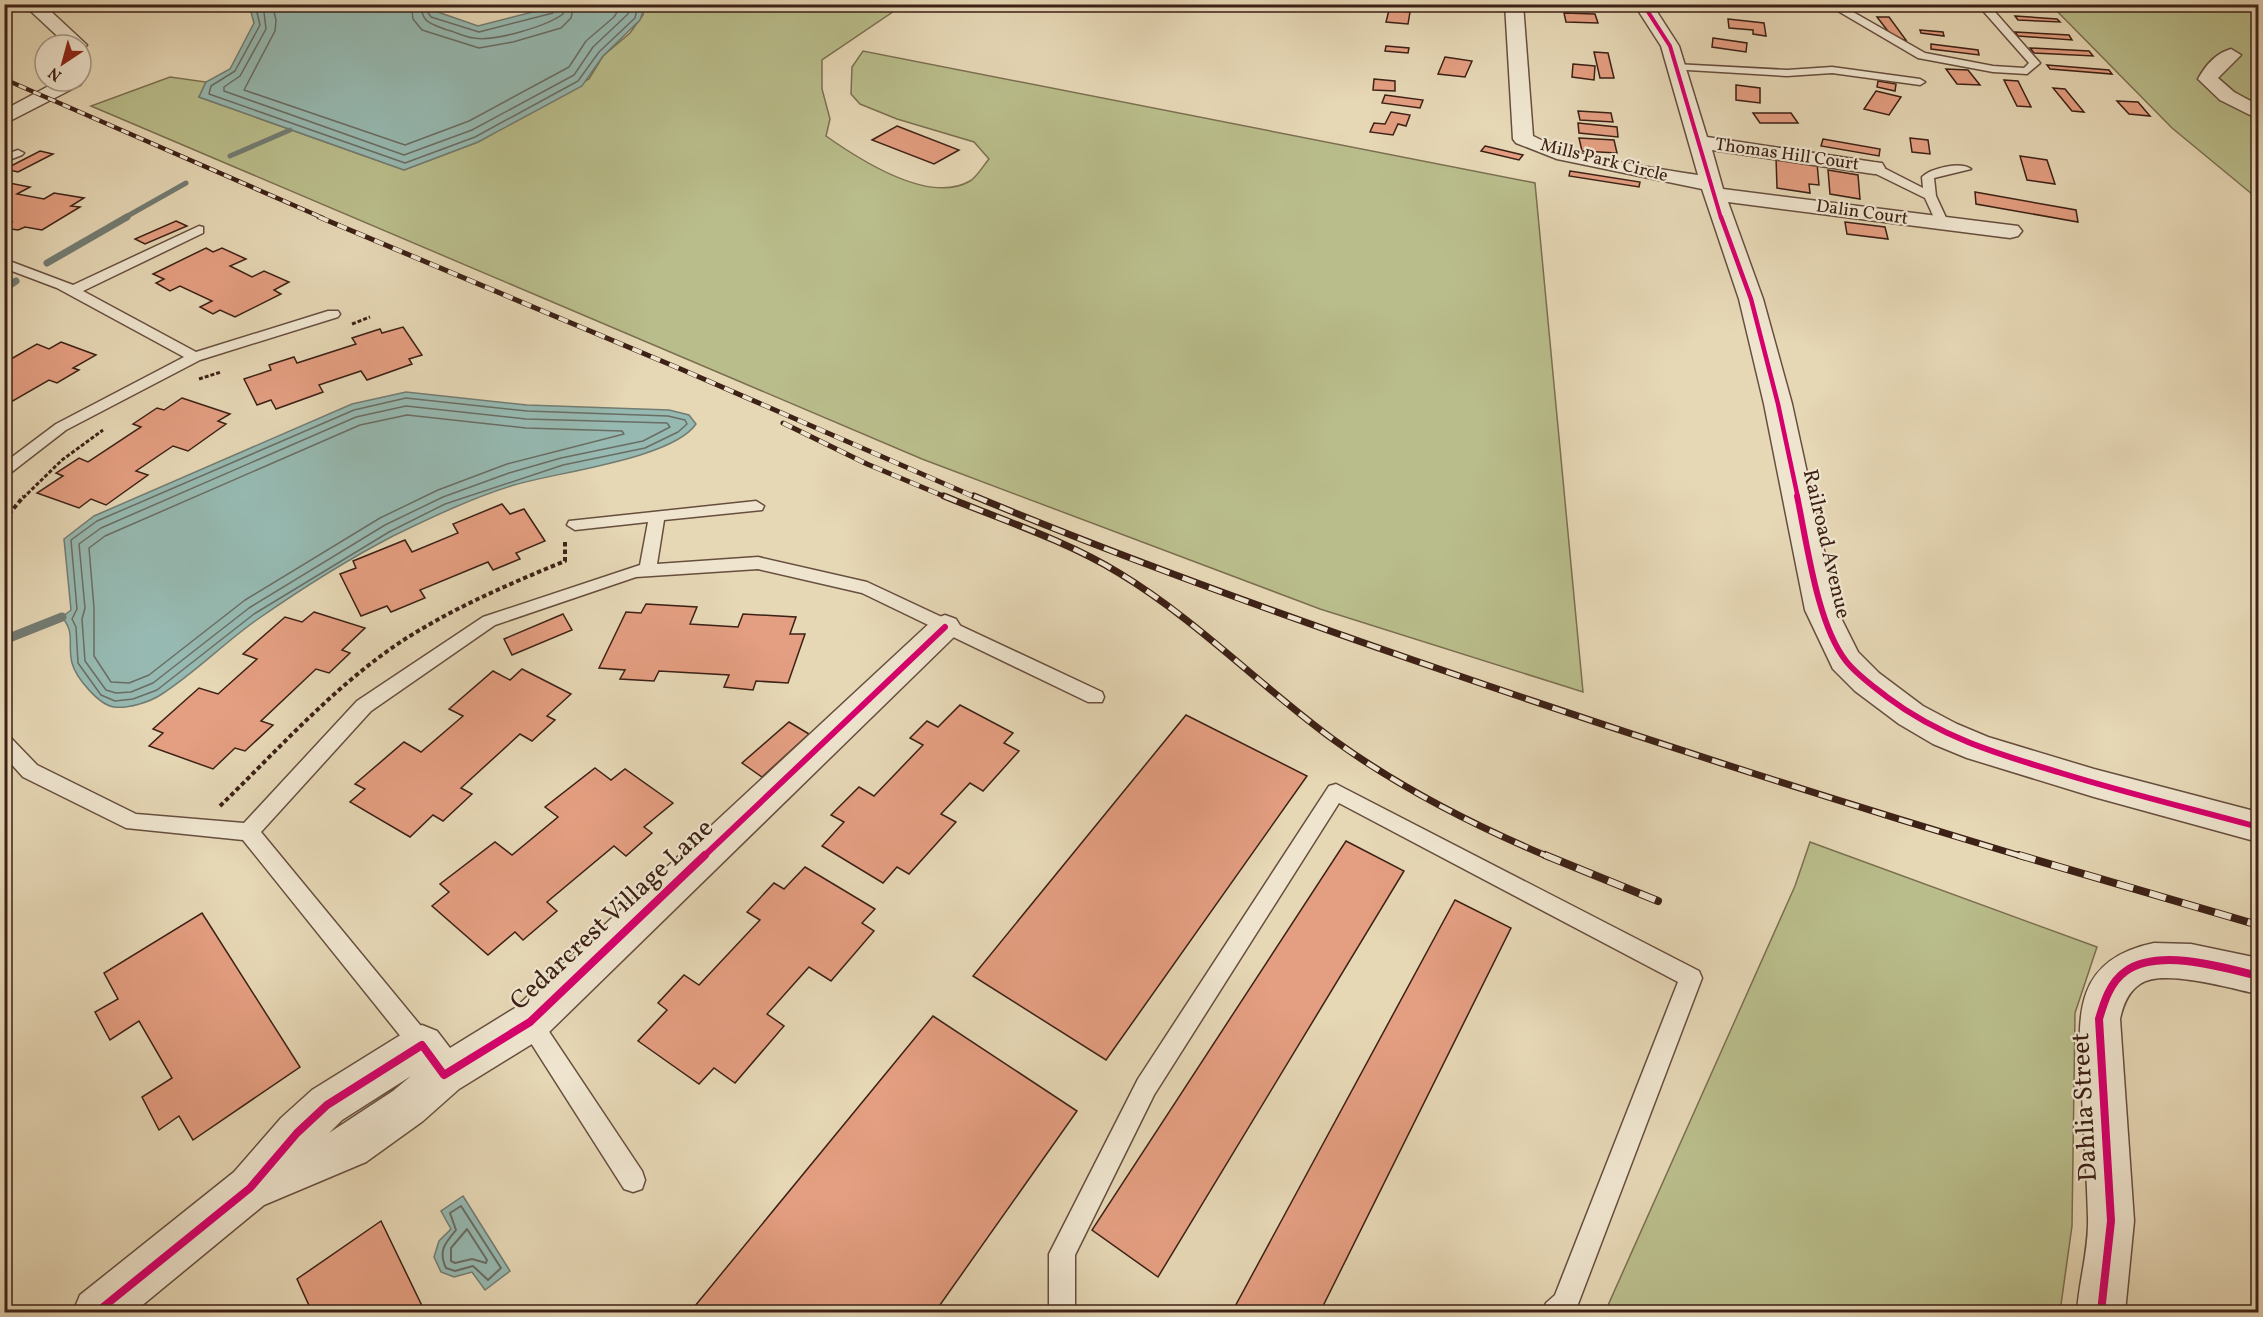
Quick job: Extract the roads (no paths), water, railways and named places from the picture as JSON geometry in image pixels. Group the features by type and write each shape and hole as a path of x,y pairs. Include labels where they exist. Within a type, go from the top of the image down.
{"street":[{"path":"32,4 65,33"},
{"name":"Mills Park Circle","path":"1514,4 1523,139 1541,148 1562,154 1713,189"},
{"name":"Railroad Avenue","path":"1643,4 1664,34 1751,299 1778,404 1821,610 1845,660 1867,682 1911,715 1945,734 1979,748 2094,783 2259,827"},
{"path":"2231,55 2213,70 2208,79 2227,96 2259,113"},
{"path":"4,118 51,93"},
{"name":"Thomas Hill Court","path":"1700,142 1874,168"},
{"name":"Dalin Court","path":"1713,189 2010,231"},
{"name":"Cedarcrest Village Lane","path":"97,1312 250,1188 297,1133 327,1105 530,1022 945,627"},
{"name":"Dahlia Street","path":"2101,1312 2111,1221 2099,1019 2107,993 2127,970 2154,961 2227,968 2259,976"},
{"name":"Cedarcrest Village Lane","path":"250,1188 350,1146 408,1106 433,1060"},
{"path":"327,1105 350,1146"}],"lane":[{"path":"1831,4 1922,56 1993,69 2027,71 2035,63 1982,4"},
{"path":"1675,67 1787,73 1832,70 1920,82"},
{"path":"4,159 18,153"},
{"path":"1874,168 1930,196"},
{"path":"1942,222 1930,196 1928,177 1935,173 1965,168"},
{"path":"72,291 199,230"},
{"path":"4,263 72,291 195,357"},
{"path":"4,473 18,459 62,427 195,357 333,314"},
{"path":"575,525 756,506"},
{"path":"648,570 657,515"},
{"path":"249,832 364,706 489,621 635,571 758,563 867,588 1095,697"},
{"path":"4,743 30,771 133,822 249,832 433,1060"},
{"path":"1062,1312 1062,1254 1146,1087 1336,792 1691,978 1565,1304 1555,1312"},
{"path":"530,1022 633,1180"}],"water":[{"path":"249,5 441,5 432,10 478,26 560,5 645,5 640,20 603,56 582,86 478,142 404,170 199,97 206,82 230,69 254,23"},
{"path":"406,392 527,405 669,410 689,415 696,424 683,436 639,455 498,490 452,508 393,536 341,565 274,608 175,685 151,700 132,706 114,707 89,690 74,669 69,629 62,617 71,610 64,539 94,516 352,404"},
{"path":"463,1196 510,1271 485,1290 472,1272 454,1277 441,1272 434,1257 439,1241 451,1229 441,1211"}],"waterway":[{"path":"230,156 290,130"},
{"path":"124,218 186,183"},
{"path":"47,263 127,217"},
{"path":"4,289 16,281"},
{"path":"4,640 62,617"}],"railway":[{"path":"4,79 323,218"},
{"path":"319,217 683,370 977,498"},
{"path":"783,423 867,464 948,498"},
{"path":"944,496 1055,540 1119,573 1175,611 1307,719 1359,757 1411,790 1493,832 1549,857"},
{"path":"974,496 1192,581 1413,660 1717,762 2024,857"},
{"path":"1545,855 1658,901"},
{"path":"2019,855 2258,925"}]}
